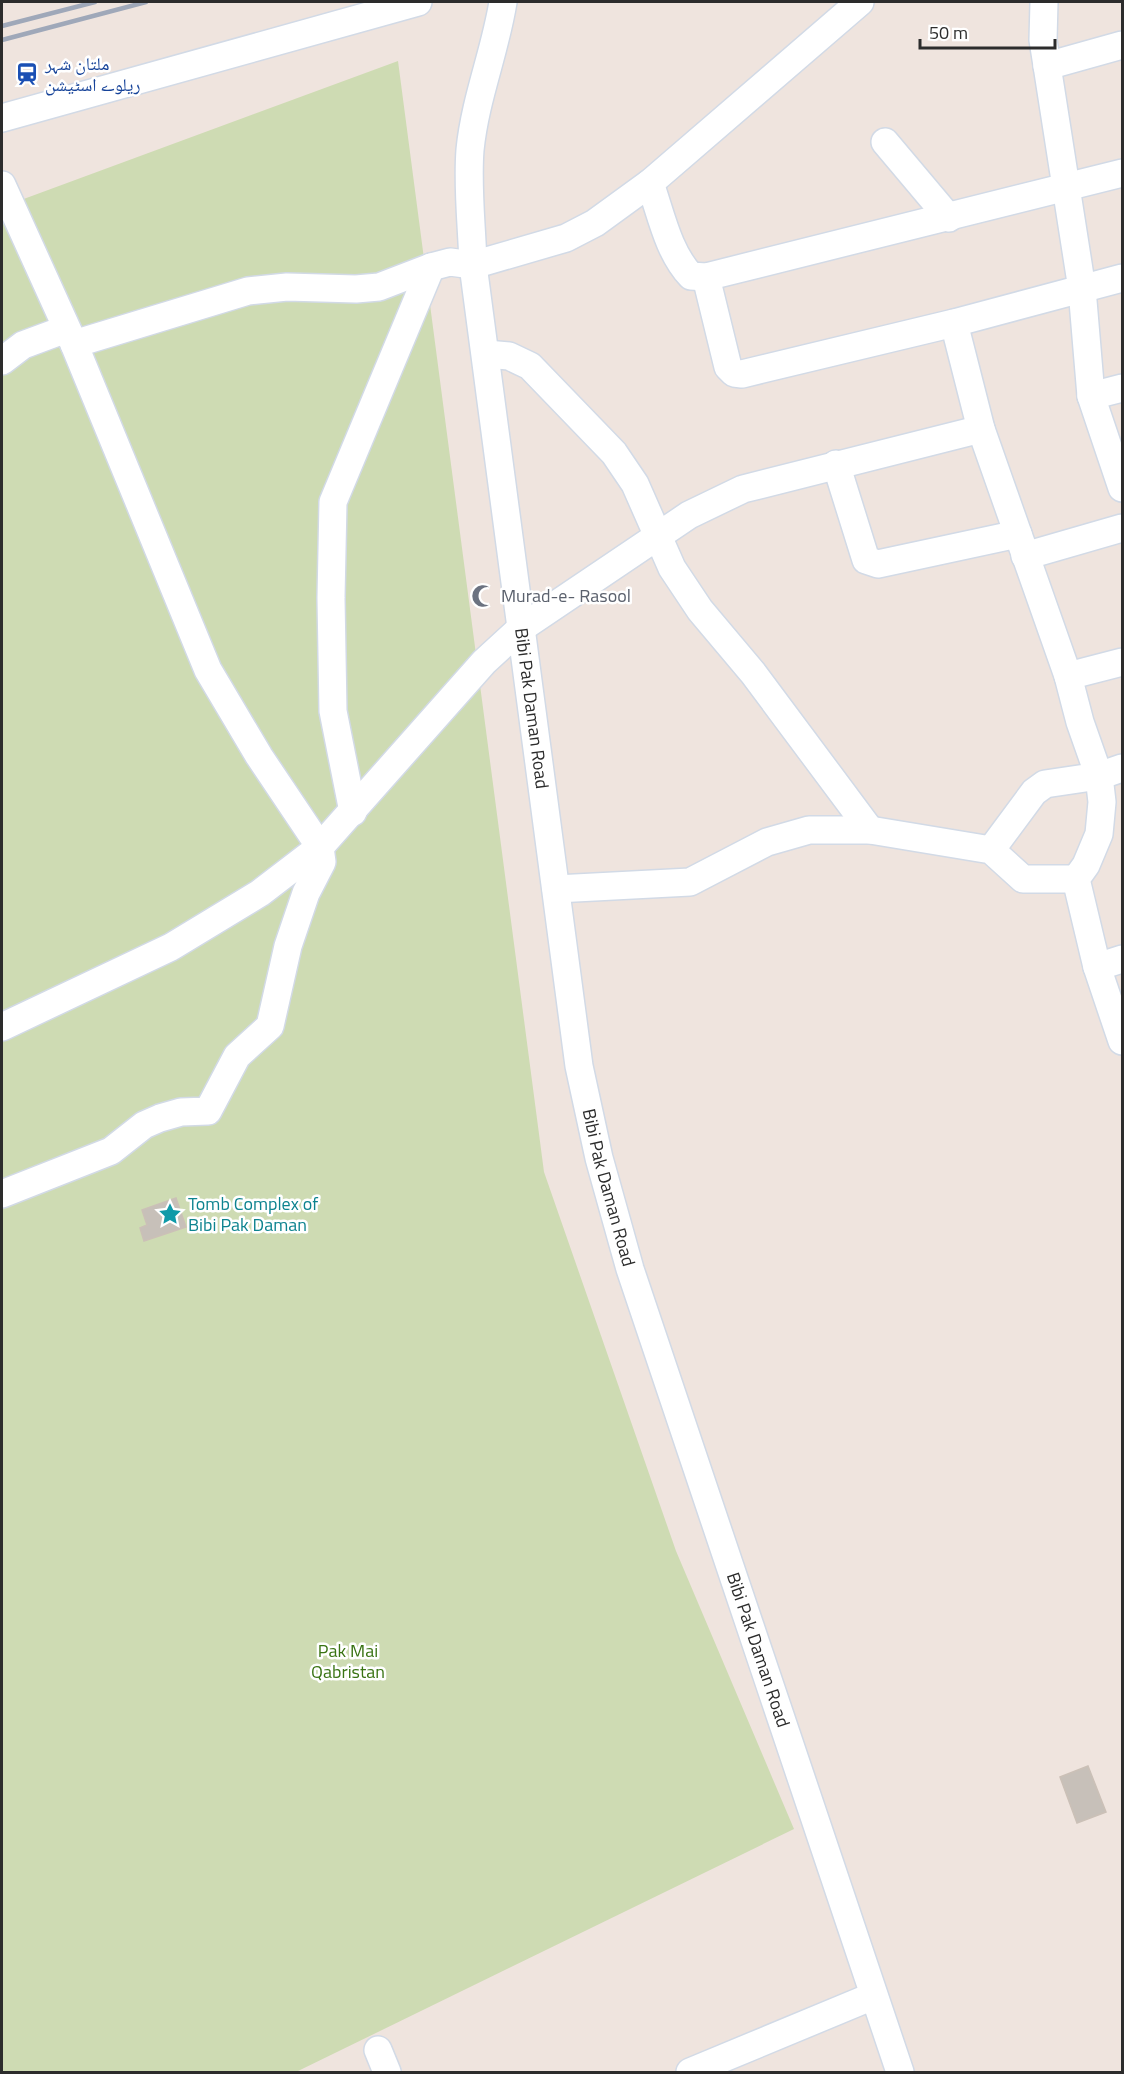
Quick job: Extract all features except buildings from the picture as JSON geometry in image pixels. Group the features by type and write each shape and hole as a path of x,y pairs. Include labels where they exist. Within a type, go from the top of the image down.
{"street":[{"path":"2,118 418,2"},
{"name":"Bibi Pak Daman Road","path":"503,2 497,40 483,82 471,150 473,265 579,1066 599,1158 630,1269 900,2073"},
{"path":"2,361 24,345 70,336 248,291 287,287 356,290 379,287 450,262 473,265 566,238 595,223 650,183 861,2"},
{"path":"1044,2 1043,40 1064,188 1082,289 1091,396 1122,488"},
{"path":"1047,66 1122,45"},
{"path":"885,142 949,218"},
{"path":"650,183 671,245 682,267 691,276 706,277 1122,173"},
{"path":"2,185 70,336 208,670 253,746 320,847 322,862 306,893 288,946 270,1026 237,1056 208,1111 181,1112 160,1118 144,1125 111,1151 2,1194"},
{"path":"353,812 333,711 331,598 333,502 431,267"},
{"path":"706,277 728,367 734,373 742,374 954,323 1122,278"},
{"path":"954,323 981,429 1068,676 1080,722 1111,772 1102,802 1099,834 1086,865 1076,879 1096,967 1122,1041"},
{"path":"486,354 509,356 530,366 614,453 635,484 672,568 700,610 759,680 870,830"},
{"path":"1091,396 1122,388"},
{"path":"2,1027 171,947 260,894 320,847 476,669 520,630 656,536 720,498 836,464 981,429"},
{"path":"836,464 866,560 878,564 1021,545 1122,528"},
{"path":"1068,676 1122,662"},
{"path":"991,850 1034,792 1045,784 1111,772"},
{"path":"556,889 690,882 767,842 809,830 870,830 991,850 1023,879 1076,879"},
{"path":"1096,967 1122,959"},
{"path":"690,2073 873,1996"}],"green space":[{"name":"Pak Mai Qabristan","path":"398,61 544,1172 676,1551 794,1829 296,2072 2,2072 2,207"}],"railway":[{"path":"2,26 95,2"},
{"path":"2,40 146,2"}],"place":[{"name":"ملتان شہر ریلوے اسٹیشن","path":"27,74"},
{"name":"Murad-e- Rasool","path":"483,596"},
{"name":"Tomb Complex of Bibi Pak Daman","path":"170,1214"}]}
